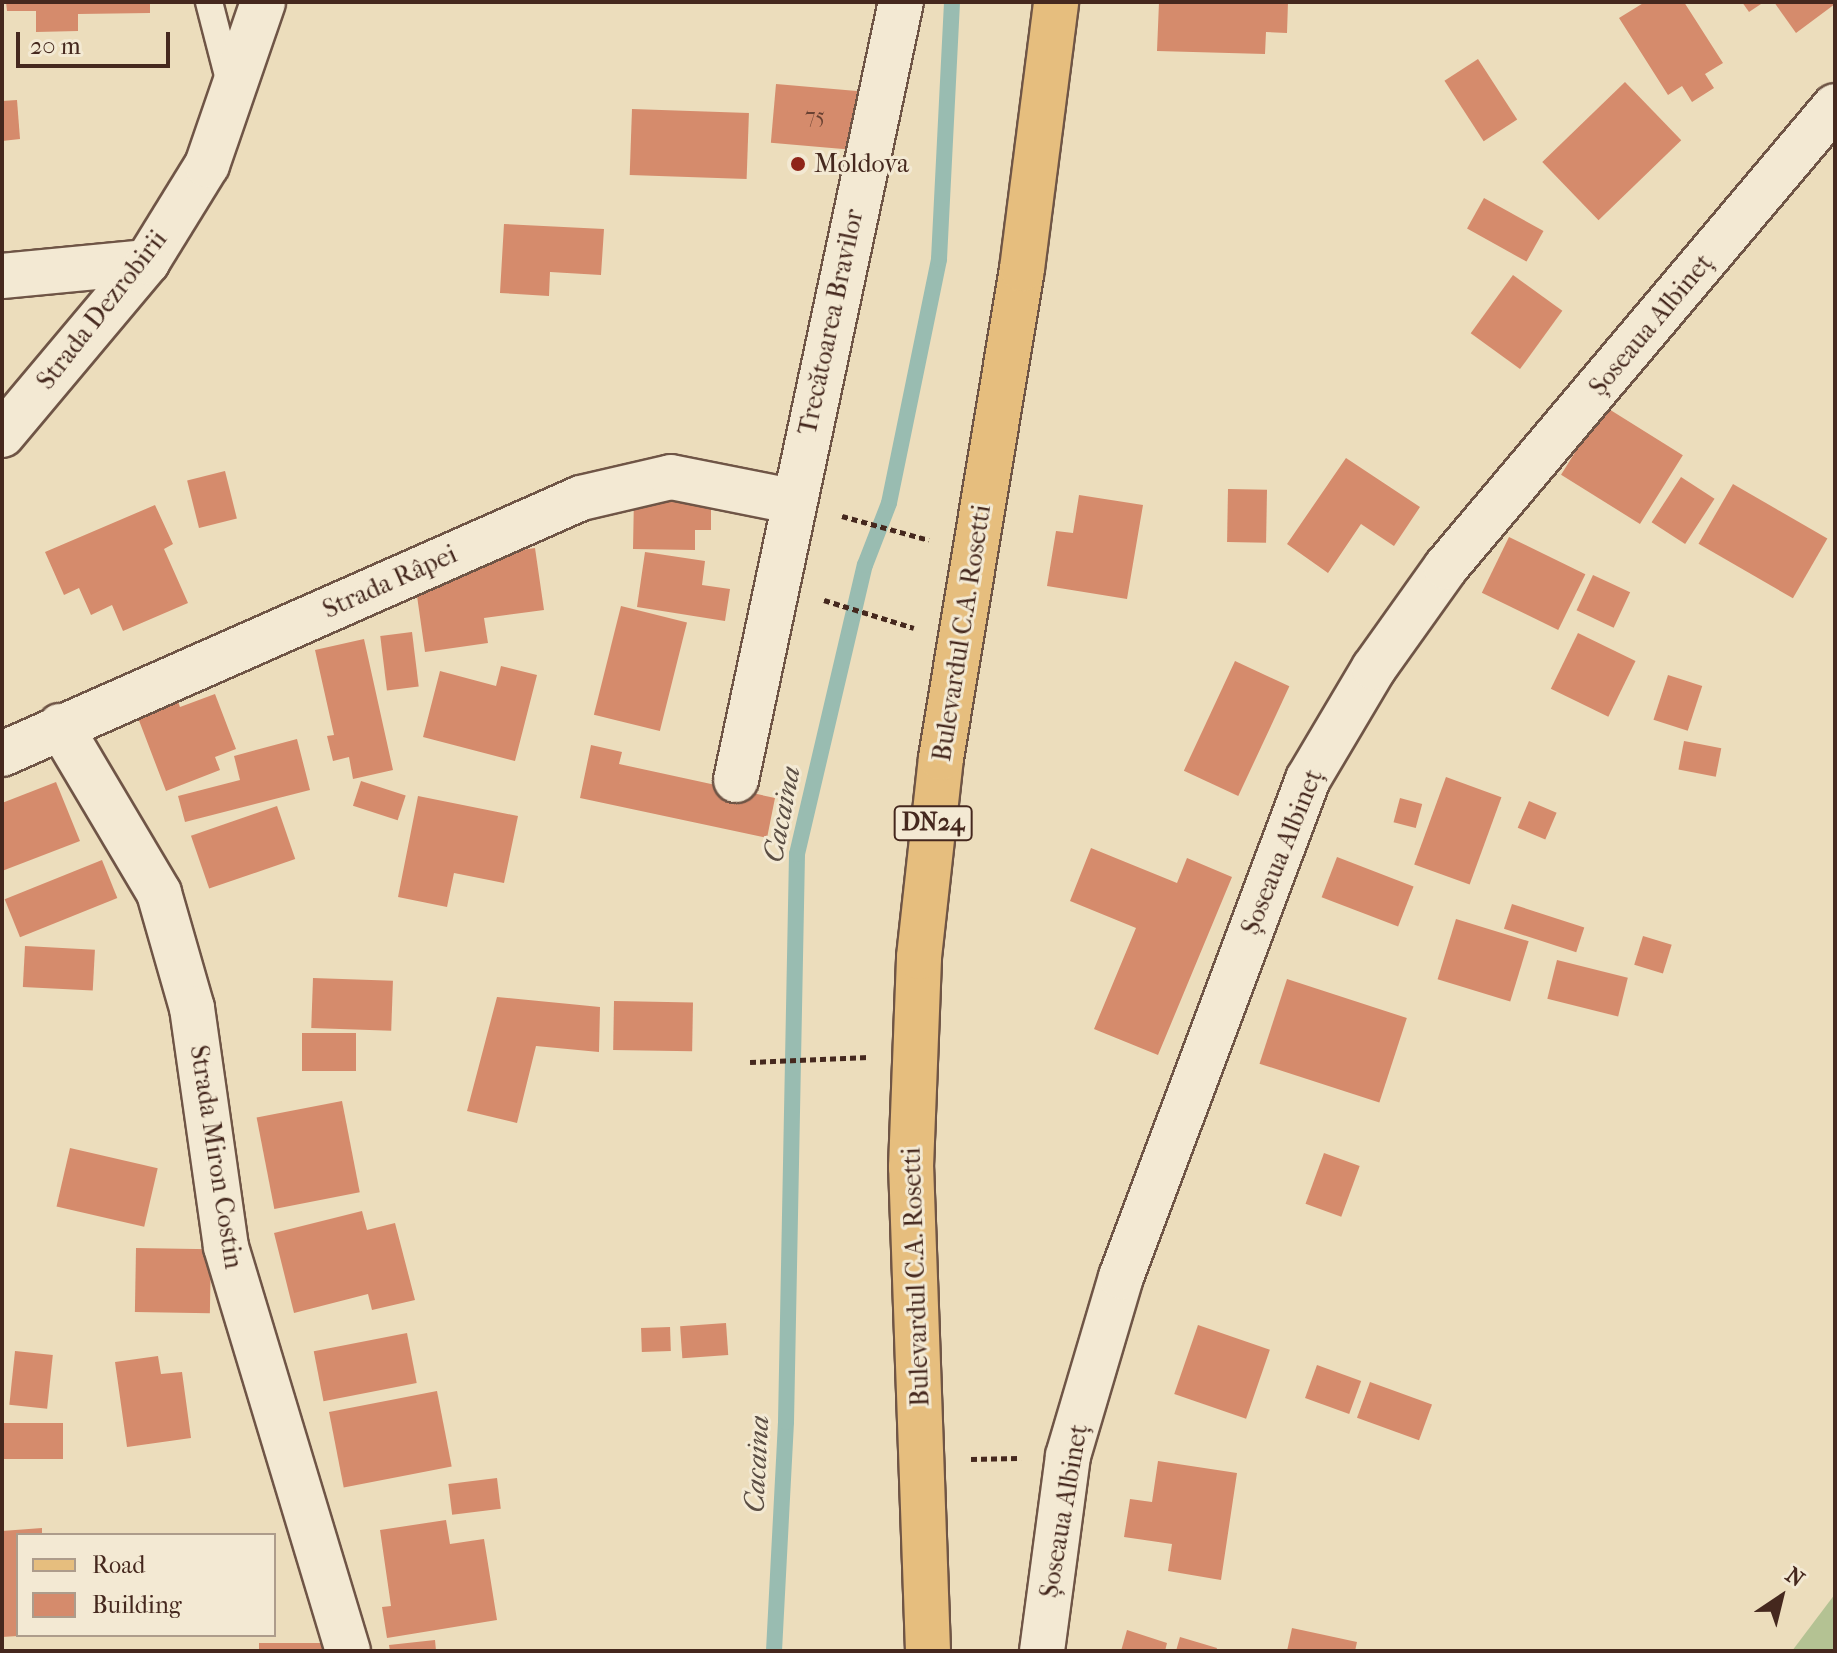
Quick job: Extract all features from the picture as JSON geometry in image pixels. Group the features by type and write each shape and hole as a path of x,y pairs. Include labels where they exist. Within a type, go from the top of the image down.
{"main road":[{"name":"Bulevardul C.A. Rosetti","path":"928,1651 911,1167 913,1056 928,860 1022,269 1056,2"}],"street":[{"name":"Strada Dezrobirii","path":"2,435 147,262 207,165 233,98 263,2"},
{"name":"Trecătoarea Bravilor","path":"736,780 791,501 901,2"},
{"name":"Șoseaua Albineț","path":"1042,1651 1068,1456 1121,1277 1308,779 1374,668 1446,567 1835,106"},
{"path":"2,276 147,262"},
{"name":"Strada Râpei","path":"2,754 581,498 671,477 791,501"},
{"name":"Strada Miron Costin","path":"60,726 159,893 192,1008 226,1247 348,1651"}],"lane":[{"path":"209,2 233,98"}],"path":[{"path":"791,501 975,554"},
{"path":"774,584 961,643"},
{"path":"750,1062 913,1056"},
{"path":"922,1461 1068,1456"}],"green space":[{"path":"1835,1594 1835,1651 1792,1651"}],"building":[{"path":"6,2 150,2 150,13 78,14 78,31 36,32 36,11 7,11"},
{"path":"1159,2 1288,2 1287,33 1266,32 1265,54 1157,51"},
{"path":"1645,2 1684,2 1723,63 1705,74 1714,88 1692,102 1682,86 1668,95 1619,18"},
{"path":"1742,2 1764,2 1749,12"},
{"path":"1774,2 1835,2 1835,4 1796,33"},
{"path":"1478,59 1517,119 1484,141 1444,81"},
{"path":"1625,82 1681,140 1599,220 1542,162"},
{"path":"776,84 860,91 855,150 771,143"},
{"path":"17,100 20,139 2,141 2,101"},
{"path":"632,109 749,113 747,179 630,175"},
{"path":"1484,198 1543,231 1527,262 1467,229"},
{"path":"504,224 604,229 601,275 550,272 549,296 500,293"},
{"path":"1513,275 1562,311 1520,369 1471,333"},
{"path":"1604,406 1683,455 1640,524 1561,475"},
{"path":"1346,458 1420,507 1394,546 1361,524 1328,573 1287,544"},
{"path":"225,471 237,519 199,528 187,480"},
{"path":"1681,477 1715,499 1685,544 1652,522"},
{"path":"1733,484 1827,538 1793,598 1698,544"},
{"path":"1228,489 1267,490 1266,543 1227,542"},
{"path":"1079,495 1143,505 1127,599 1047,586 1056,531 1073,533"},
{"path":"634,496 711,497 711,530 695,530 695,550 633,549"},
{"path":"155,505 173,544 164,549 188,603 123,631 112,605 91,615 79,588 64,595 45,552"},
{"path":"1509,537 1585,574 1558,630 1482,593"},
{"path":"535,548 544,610 484,618 488,643 425,652 415,582 462,576 460,559"},
{"path":"645,552 705,561 702,585 730,589 725,621 637,607"},
{"path":"1593,575 1630,592 1614,628 1577,610"},
{"path":"621,606 687,622 660,731 594,715"},
{"path":"412,632 419,687 387,690 380,636"},
{"path":"1578,633 1636,661 1608,717 1551,689"},
{"path":"364,639 393,770 353,779 349,757 333,761 327,736 334,735 315,650"},
{"path":"1235,661 1289,686 1238,796 1184,771"},
{"path":"501,666 537,675 515,761 423,737 440,671 496,686"},
{"path":"1668,675 1702,686 1688,731 1653,720"},
{"path":"175,694 180,707 215,694 236,749 215,757 220,770 166,791 135,710"},
{"path":"297,739 310,790 185,822 178,796 240,780 234,756"},
{"path":"1684,741 1721,748 1716,777 1678,769"},
{"path":"591,745 622,752 619,764 775,798 767,838 580,798"},
{"path":"1446,777 1501,797 1470,885 1414,864"},
{"path":"361,781 406,796 398,820 353,806"},
{"path":"56,782 80,841 2,871 2,803"},
{"path":"418,796 518,816 504,883 454,873 447,907 398,897"},
{"path":"1400,798 1422,804 1416,828 1394,822"},
{"path":"1529,801 1557,813 1545,839 1518,828"},
{"path":"277,806 295,859 209,889 191,836"},
{"path":"1091,848 1177,883 1187,858 1232,877 1158,1055 1094,1029 1136,928 1070,901"},
{"path":"1337,857 1414,886 1398,927 1322,897"},
{"path":"102,860 117,898 20,937 5,899"},
{"path":"1512,904 1584,927 1576,952 1504,929"},
{"path":"1456,919 1529,941 1510,1001 1438,979"},
{"path":"1643,936 1672,945 1663,973 1634,965"},
{"path":"25,946 95,950 93,991 23,987"},
{"path":"1557,960 1628,978 1618,1016 1547,999"},
{"path":"313,978 393,981 391,1031 311,1028"},
{"path":"1287,979 1407,1018 1379,1103 1259,1064"},
{"path":"497,997 600,1007 599,1052 536,1046 517,1123 467,1111"},
{"path":"614,1001 693,1002 692,1051 613,1050"},
{"path":"302,1033 356,1033 356,1071 302,1071"},
{"path":"342,1101 360,1192 274,1209 257,1118"},
{"path":"70,1148 158,1168 144,1227 57,1206"},
{"path":"1324,1153 1360,1166 1341,1217 1306,1204"},
{"path":"362,1211 367,1230 395,1223 415,1300 372,1310 368,1294 294,1313 274,1233"},
{"path":"136,1248 211,1249 210,1313 135,1312"},
{"path":"726,1323 728,1355 682,1358 680,1326"},
{"path":"1198,1325 1270,1350 1246,1419 1174,1394"},
{"path":"670,1327 671,1351 642,1352 641,1328"},
{"path":"407,1333 417,1383 323,1401 314,1351"},
{"path":"15,1351 53,1355 47,1409 9,1405"},
{"path":"158,1356 161,1374 182,1372 191,1438 127,1447 115,1362"},
{"path":"1317,1365 1361,1381 1349,1414 1305,1398"},
{"path":"1370,1382 1432,1405 1419,1440 1357,1418"},
{"path":"437,1391 452,1467 344,1488 329,1412"},
{"path":"2,1423 63,1423 63,1459 2,1459"},
{"path":"1158,1461 1237,1473 1221,1580 1168,1571 1172,1544 1124,1537 1130,1499 1152,1502"},
{"path":"497,1478 501,1509 452,1515 448,1484"},
{"path":"446,1520 450,1544 484,1539 497,1620 387,1638 382,1607 391,1606 380,1530"},
{"path":"42,1528 42,1533 16,1533 16,1636 2,1637 2,1531"},
{"path":"1292,1628 1357,1642 1355,1651 1287,1651"},
{"path":"1127,1630 1167,1643 1165,1651 1121,1651"},
{"path":"1180,1637 1217,1648 1216,1651 1176,1651"},
{"path":"435,1640 436,1651 390,1651 389,1645"},
{"path":"259,1643 324,1643 324,1651 259,1651"}],"waterway":[{"name":"Cacaina","path":"774,1651 786,1422 797,854 865,565 889,503 939,259 952,2"}],"place":[{"name":"Moldova","path":"798,164"}]}
